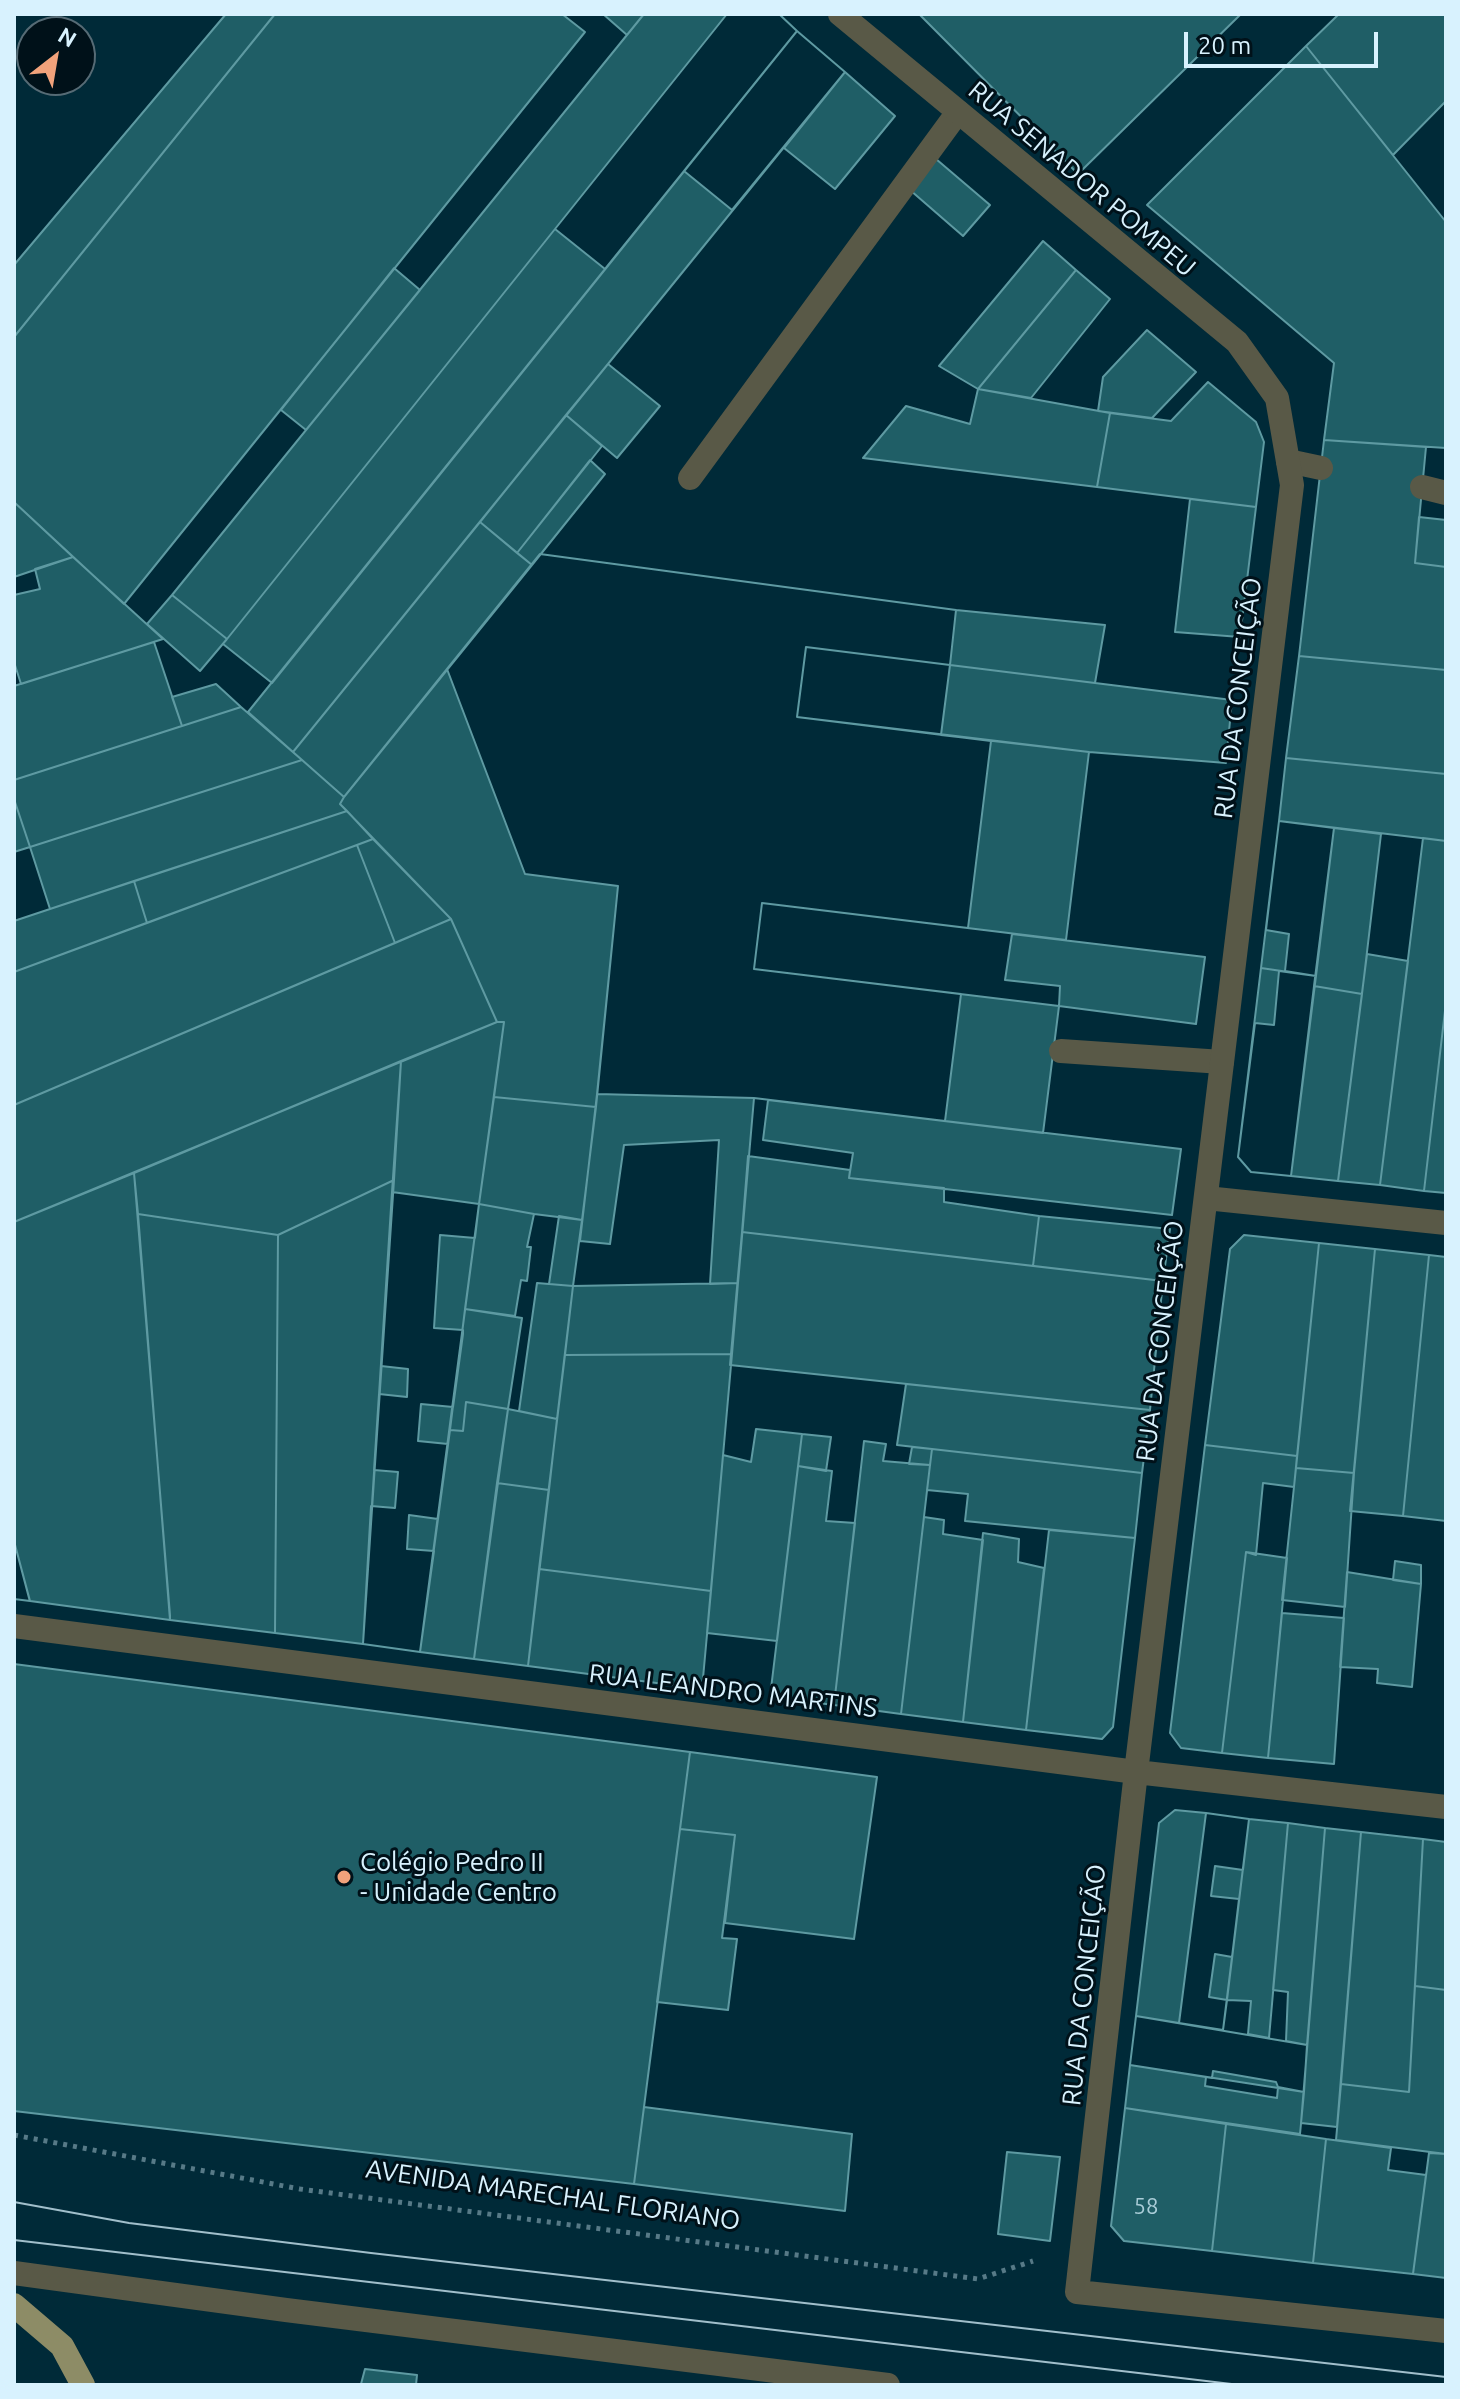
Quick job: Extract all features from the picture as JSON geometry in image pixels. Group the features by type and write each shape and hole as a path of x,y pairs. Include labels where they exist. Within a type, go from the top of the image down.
{"main road":[{"path":"14,2305 62,2346 83,2385"}],"street":[{"name":"RUA SENADOR POMPEU","path":"843,15 1237,342 1277,398"},
{"path":"690,478 958,112"},
{"name":"RUA DA CONCEIÇÃO","path":"1277,398 1292,485 1136,1772 1077,2292 1446,2331"},
{"path":"1288,461 1321,468"},
{"path":"1422,487 1446,493"},
{"path":"1061,1051 1222,1062"},
{"path":"1206,1198 1446,1223"},
{"name":"RUA LEANDRO MARTINS","path":"14,1626 1136,1772 1446,1807"},
{"path":"14,2273 888,2385"}],"path":[{"name":"AVENIDA MARECHAL FLORIANO","path":"14,2135 300,2189 978,2279 1083,2245"}],"building":[{"path":"226,14 275,14 14,337 14,265"},
{"path":"275,14 562,14 585,32 124,604 14,502 14,337"},
{"path":"603,14 644,14 627,35"},
{"path":"644,14 727,14 227,639 172,595"},
{"path":"727,14 779,14 797,31 605,269 555,229"},
{"path":"727,14 779,14 797,31 272,683 223,644"},
{"path":"919,14 1241,14 1078,174"},
{"path":"1339,14 1446,14 1446,101 1393,155 1306,46"},
{"path":"797,31 845,72 293,752 248,712"},
{"path":"797,31 845,72 732,210 684,171"},
{"path":"1306,46 1446,222 1446,448 1324,440 1334,363 1147,205"},
{"path":"845,72 895,116 835,189 784,148"},
{"path":"936,159 990,205 963,236 910,190"},
{"path":"1043,241 1076,270 978,389 939,366"},
{"path":"394,268 420,290 306,430 281,410"},
{"path":"1076,270 1110,299 1031,398 978,389"},
{"path":"1147,330 1196,372 1152,418 1098,411 1103,377"},
{"path":"608,364 660,406 617,458 566,415"},
{"path":"1208,382 1256,422 1264,442 1256,507 1097,487 1110,413 1171,421"},
{"path":"978,389 1110,413 1097,487 863,458 906,406 970,424"},
{"path":"566,415 602,446 517,553 480,522"},
{"path":"1324,440 1426,447 1415,563 1446,567 1446,670 1299,656"},
{"path":"590,460 605,474 532,565 517,553"},
{"path":"1190,499 1256,507 1240,637 1175,632"},
{"path":"14,502 73,557 14,577"},
{"path":"1419,517 1446,520 1446,567 1415,563"},
{"path":"480,522 532,565 344,797 293,752"},
{"path":"540,554 956,610 950,665 806,647 797,717 991,741 968,928 762,903 754,969 961,994 945,1121 754,1098 597,1094 618,886 525,874 447,669"},
{"path":"540,554 956,610 950,665 806,647 797,717 1089,752 1066,940 762,903 754,969 1059,1006 1043,1133 754,1098 597,1094 618,886 525,874 447,669"},
{"path":"73,557 163,639 21,684 14,662 14,595 40,589 35,569"},
{"path":"172,595 227,639 200,671 147,624"},
{"path":"956,610 1105,625 1095,683 950,665"},
{"path":"154,642 182,726 14,780 14,686"},
{"path":"1299,656 1446,670 1446,774 1286,758"},
{"path":"950,665 1232,700 1226,763 1089,752 941,735"},
{"path":"447,669 525,874 618,886 596,1107 494,1097 504,1022 497,1022 451,919 340,804"},
{"path":"216,684 241,707 182,726 172,697"},
{"path":"241,707 302,760 30,847 14,799 14,780"},
{"path":"1286,758 1446,774 1446,841 1279,821"},
{"path":"302,760 344,797 340,804 347,811 50,909 30,847"},
{"path":"14,799 30,847 14,852"},
{"path":"347,811 373,839 147,923 134,881"},
{"path":"1279,821 1334,828 1316,976 1285,971 1289,934 1266,930"},
{"path":"1279,821 1334,828 1316,976 1261,968"},
{"path":"1334,828 1381,834 1362,994 1314,986"},
{"path":"1423,838 1446,841 1446,1002 1424,1191 1380,1185"},
{"path":"373,839 451,919 395,943 357,845"},
{"path":"357,845 395,943 14,1105 14,972"},
{"path":"134,881 147,923 14,972 14,921"},
{"path":"451,919 497,1022 14,1222 14,1105"},
{"path":"1012,934 1205,957 1196,1024 1059,1006 1060,986 1005,980"},
{"path":"1367,954 1408,961 1380,1185 1338,1181"},
{"path":"1261,968 1316,976 1291,1176 1251,1172 1238,1157"},
{"path":"1279,971 1316,976 1291,1176 1251,1172 1238,1157 1255,1023 1274,1025"},
{"path":"1314,986 1362,994 1338,1181 1291,1176"},
{"path":"1446,1002 1446,1193 1424,1191"},
{"path":"497,1022 504,1022 479,1204 392,1192 401,1061"},
{"path":"401,1061 394,1180 278,1235 138,1214 134,1173"},
{"path":"597,1094 754,1098 738,1283 710,1284 719,1140 624,1145 610,1244 580,1241"},
{"path":"494,1097 596,1107 582,1220 479,1204"},
{"path":"768,1100 1181,1149 1172,1215 849,1178 853,1153 763,1140"},
{"path":"748,1156 850,1170 849,1178 944,1188 944,1202 1039,1216 1033,1266 742,1232"},
{"path":"134,1173 170,1620 30,1601 14,1541 14,1222"},
{"path":"394,1180 363,1644 275,1633 278,1235"},
{"path":"392,1192 479,1204 420,1652 363,1644"},
{"path":"392,1192 479,1204 475,1238 440,1235 434,1328 463,1330 463,1334 453,1407 421,1404 418,1441 448,1444 438,1519 409,1515 407,1549 434,1551 420,1652 363,1644 371,1506 395,1508 398,1472 374,1470 379,1394 407,1397 408,1369 381,1366"},
{"path":"479,1204 534,1214 527,1247 531,1247 527,1281 521,1280 515,1316 465,1309"},
{"path":"138,1214 278,1235 275,1633 170,1620"},
{"path":"559,1216 582,1220 573,1286 549,1284"},
{"path":"1039,1216 1170,1229 1163,1281 1033,1266"},
{"path":"742,1232 1163,1281 1150,1410 730,1365"},
{"path":"1244,1235 1319,1243 1297,1456 1205,1445 1230,1249"},
{"path":"1319,1243 1375,1249 1354,1473 1296,1468"},
{"path":"1375,1249 1429,1255 1403,1516 1350,1511"},
{"path":"1429,1255 1446,1257 1446,1521 1403,1516"},
{"path":"537,1283 573,1286 557,1419 519,1411"},
{"path":"738,1283 732,1354 565,1355 573,1286"},
{"path":"465,1309 522,1318 508,1409 466,1402 463,1431 450,1430"},
{"path":"732,1354 711,1591 539,1569 565,1355"},
{"path":"906,1384 1150,1410 1142,1473 897,1445"},
{"path":"466,1402 508,1409 474,1659 420,1652 450,1430 463,1431"},
{"path":"508,1409 557,1419 549,1490 497,1483"},
{"path":"756,1429 802,1434 777,1641 707,1633 723,1455 751,1462"},
{"path":"802,1434 831,1437 826,1471 798,1466"},
{"path":"864,1441 886,1444 883,1461 930,1465 901,1714 834,1705"},
{"path":"1205,1445 1297,1456 1294,1487 1263,1483 1256,1555 1246,1552 1222,1753 1181,1748 1170,1733"},
{"path":"912,1447 932,1449 930,1465 909,1464"},
{"path":"932,1449 1142,1473 1135,1538 965,1521 968,1494 927,1490"},
{"path":"798,1466 832,1471 826,1521 855,1523 834,1705 770,1697"},
{"path":"1296,1468 1354,1473 1345,1607 1282,1600"},
{"path":"497,1483 549,1490 528,1666 474,1659"},
{"path":"924,1517 944,1520 943,1534 983,1540 963,1722 901,1714"},
{"path":"1049,1530 1135,1538 1113,1727 1102,1739 1026,1730"},
{"path":"983,1533 1019,1539 1018,1562 1044,1568 1026,1730 963,1722"},
{"path":"14,1541 29,1598 30,1601 14,1599"},
{"path":"14,1541 29,1598 30,1601 14,1599"},
{"path":"1246,1552 1287,1558 1268,1758 1222,1753"},
{"path":"1395,1561 1421,1565 1421,1584 1393,1580"},
{"path":"539,1569 711,1591 702,1689 528,1666"},
{"path":"1347,1572 1421,1584 1412,1687 1377,1683 1378,1669 1340,1667"},
{"path":"1282,1613 1344,1618 1334,1764 1268,1758"},
{"name":"Colégio Pedro II - Unidade Centro","path":"14,1664 690,1752 634,2184 14,2111"},
{"path":"690,1752 877,1777 854,1939 725,1923 735,1835 680,1829"},
{"path":"1175,1810 1206,1813 1179,2023 1136,2016 1159,1823"},
{"path":"1206,1813 1249,1819 1243,1870 1215,1866 1211,1896 1239,1899 1232,1957 1215,1954 1209,1997 1227,2000 1223,2030 1179,2023"},
{"path":"1206,1813 1249,1819 1223,2030 1179,2023"},
{"path":"1249,1819 1288,1823 1269,2038 1248,2034 1251,2001 1227,2000"},
{"path":"1288,1823 1325,1828 1307,2045 1286,2041 1288,1992 1273,1990"},
{"path":"1325,1828 1361,1832 1337,2127 1301,2123"},
{"path":"680,1829 735,1835 722,1938 737,1939 728,2010 657,2002"},
{"path":"1361,1832 1423,1839 1409,2092 1341,2084"},
{"path":"1423,1839 1446,1842 1446,1990 1415,1986"},
{"path":"1415,1986 1446,1990 1446,2154 1336,2140 1341,2084 1409,2092"},
{"path":"1136,2016 1307,2045 1304,2092 1130,2065"},
{"path":"1136,2016 1307,2045 1304,2092 1278,2087 1276,2082 1213,2071 1212,2078 1130,2065"},
{"path":"1130,2065 1206,2077 1205,2086 1277,2098 1278,2087 1304,2092 1300,2134 1125,2108"},
{"path":"644,2107 852,2134 845,2211 634,2184"},
{"path":"1125,2108 1226,2124 1212,2251 1124,2241 1111,2226"},
{"path":"1226,2124 1326,2139 1313,2263 1212,2251"},
{"path":"1326,2139 1391,2148 1388,2170 1426,2175 1413,2274 1313,2263"},
{"path":"1007,2152 1060,2157 1050,2241 998,2234"},
{"path":"1429,2153 1446,2154 1446,2278 1413,2274"},
{"path":"365,2369 417,2375 416,2385 341,2385 361,2384"}],"tram line":[{"path":"14,2202 129,2223 371,2253 1446,2377"},
{"path":"14,2240 1240,2385"}],"place":[{"name":"Colégio Pedro II - Unidade Centro","path":"344,1877"}]}
